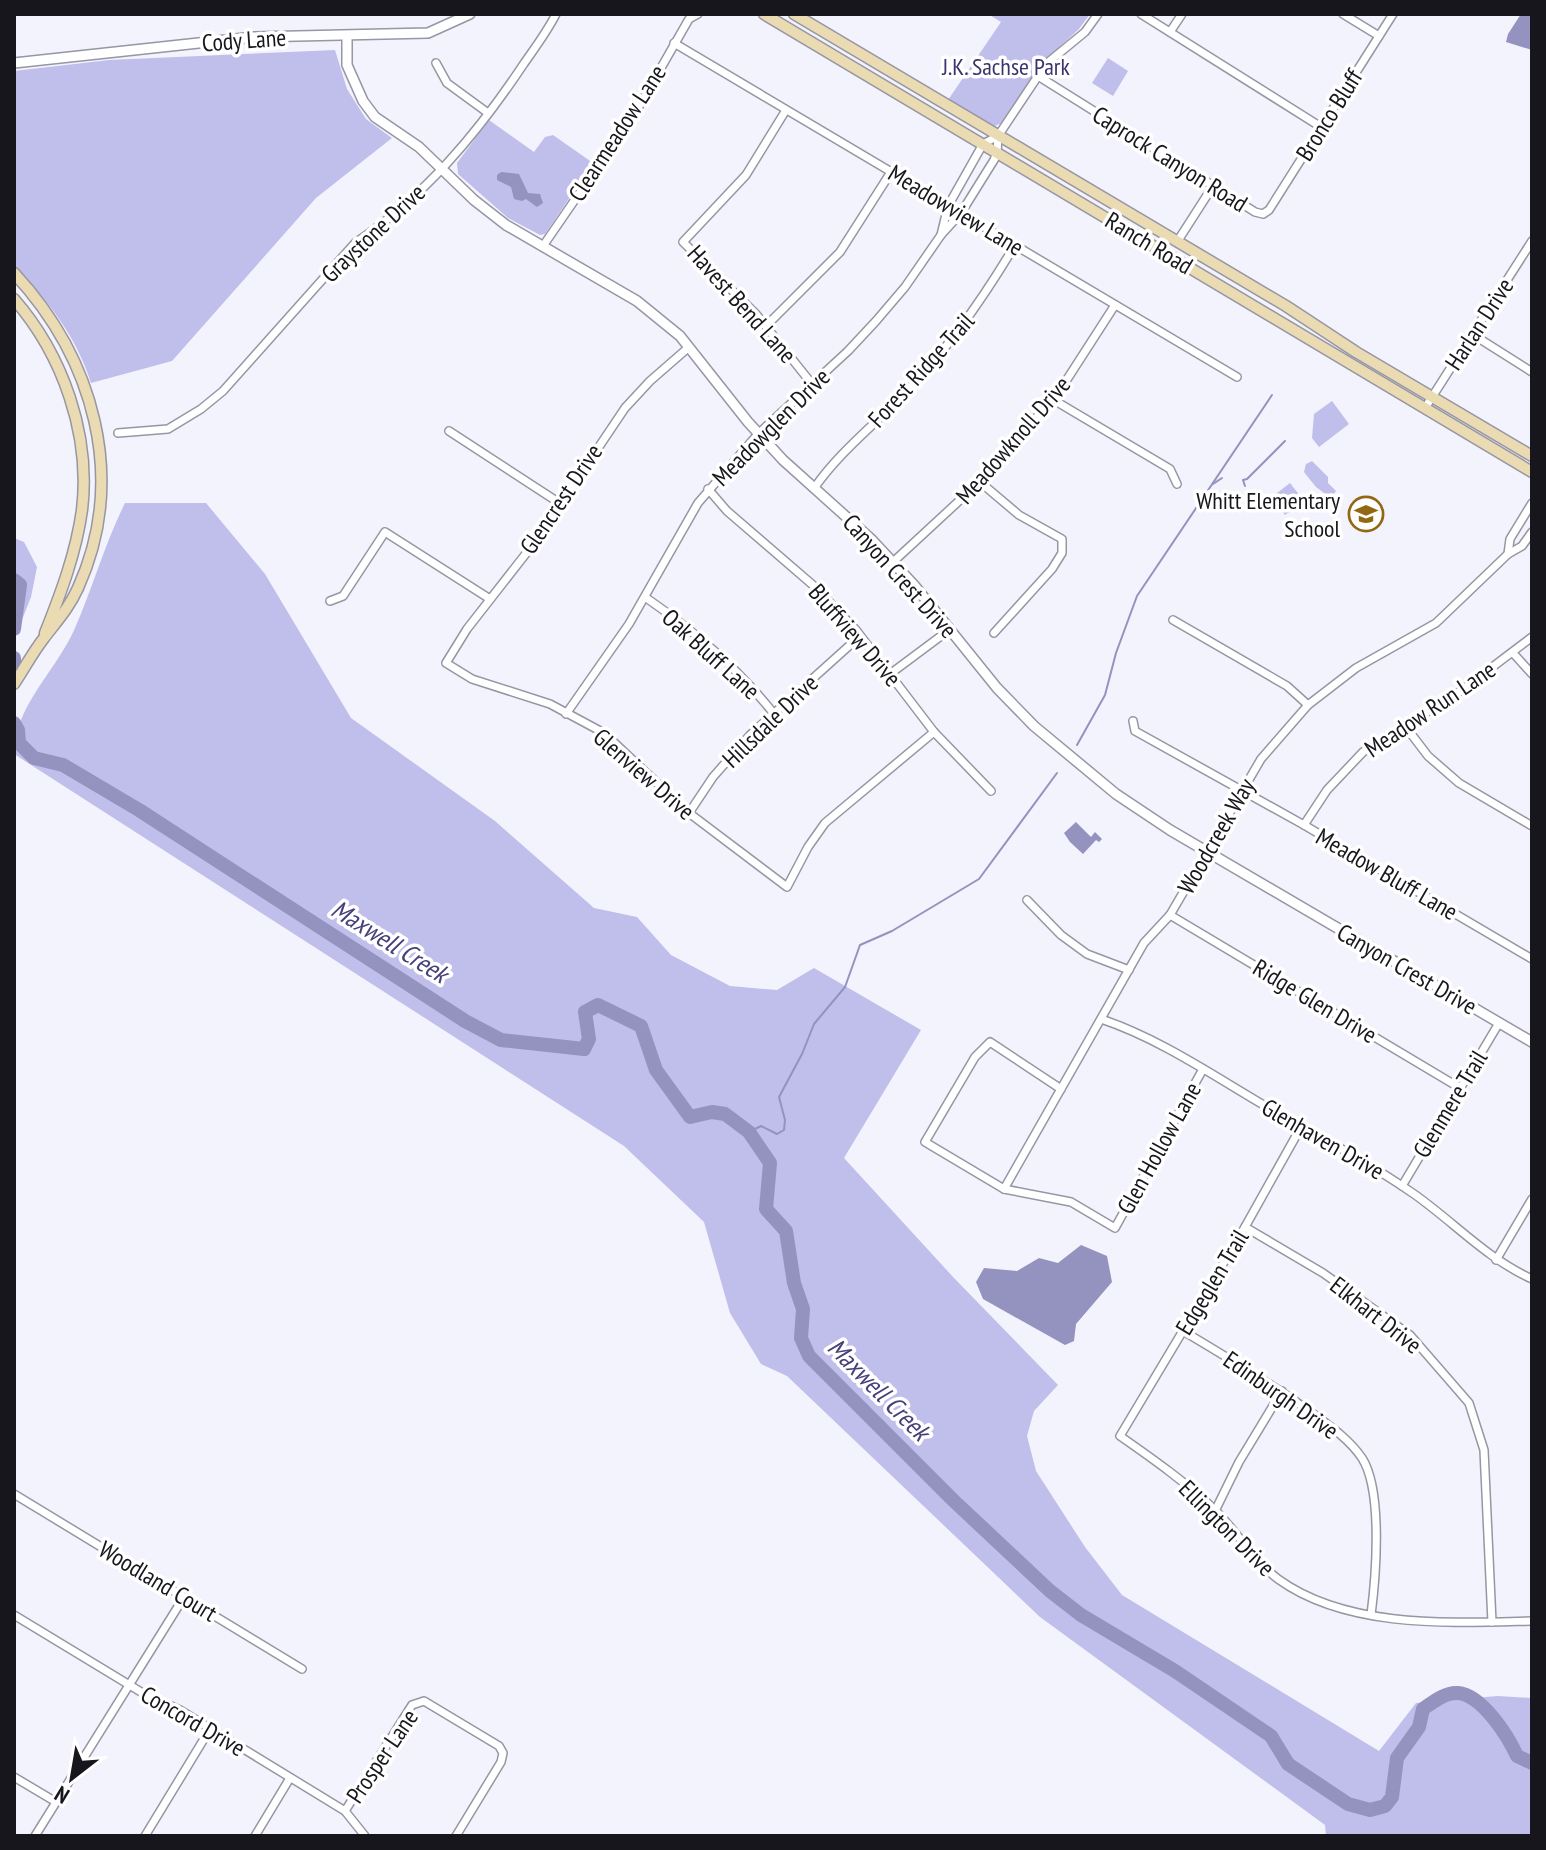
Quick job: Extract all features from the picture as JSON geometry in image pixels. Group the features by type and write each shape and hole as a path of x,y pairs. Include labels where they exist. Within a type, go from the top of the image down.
{"main road":[{"name":"Ranch Road","path":"764,14 1532,472"},
{"name":"Ranch Road","path":"794,14 1532,456"},
{"path":"14,273 38,299 61,333 79,369 98,434 101,468 99,516 89,557 62,619 43,639 14,684"},
{"path":"14,299 41,335 61,374 74,412 82,458 82,507 76,544 63,589 43,639"}],"street":[{"name":"Cody Lane","path":"14,63 254,37 428,33 470,14"},
{"name":"Graystone Drive","path":"118,433 168,429 223,391 355,243 376,229 456,156 556,14"},
{"name":"Clearmeadow Lane","path":"543,246 638,108 689,16 698,14"},
{"path":"983,144 998,136 1053,57 1085,32 1098,14"},
{"path":"1141,14 1321,127"},
{"path":"1170,32 1182,14"},
{"path":"1343,14 1379,36"},
{"name":"Bronco Bluff","path":"1263,214 1269,210 1393,14"},
{"name":"Canyon Crest Drive","path":"347,36 347,65 363,101 375,117 419,147 474,200 506,225 637,301 680,336 758,434 893,562 997,688 1034,726 1116,794 1207,852 1532,1042"},
{"name":"Meadowview Lane","path":"674,43 1237,377"},
{"path":"436,63 447,83 488,113"},
{"name":"Caprock Canyon Road","path":"1038,76 1255,212 1263,214"},
{"name":"Havest Bend Lane","path":"786,110 746,175 683,242 766,326 812,384"},
{"name":"Meadowglen Drive","path":"566,714 645,597 708,489 758,434 848,351 905,287 941,235 961,213 997,153 998,136"},
{"name":"Meadowglen Drive","path":"941,235 948,206 983,144"},
{"path":"766,326 840,252 891,172"},
{"path":"1177,242 1213,186"},
{"name":"Harlan Drive","path":"1425,408 1531,244"},
{"name":"Forest Ridge Trail","path":"815,487 839,456 908,390 942,352 980,303 1015,245"},
{"name":"Meadowknoll Drive","path":"893,562 999,464 1091,346 1115,305"},
{"path":"1472,334 1532,372"},
{"name":"Glencrest Drive","path":"446,663 561,504 625,408 689,347"},
{"path":"1052,399 1170,469 1177,484"},
{"path":"449,431 561,504"},
{"path":"980,482 1019,515 1062,539 1062,553 1052,569 994,633"},
{"name":"Bluffview Drive","path":"708,489 727,511 814,586 860,636 934,732 991,791"},
{"name":"Woodcreek Way","path":"1508,554 1510,539 1532,503"},
{"path":"330,601 343,596 385,532 490,599"},
{"name":"Woodcreek Way","path":"1004,1189 1144,943 1170,915 1261,759 1308,705 1356,668 1436,623 1508,554 1522,546 1532,532"},
{"name":"Oak Bluff Lane","path":"645,597 704,641 751,684 774,714"},
{"path":"1173,620 1287,686 1308,705"},
{"path":"890,674 949,630"},
{"name":"Hillsdale Drive","path":"689,813 731,755 860,636"},
{"name":"Meadow Run Lane","path":"1304,825 1327,790 1363,752 1462,690 1532,637"},
{"path":"1513,653 1532,674"},
{"name":"Glenview Drive","path":"446,663 472,679 550,704 604,733 689,813 787,887 825,823 934,732"},
{"name":"Meadow Bluff Lane","path":"1133,721 1135,731 1304,825 1532,959"},
{"path":"1405,726 1428,756 1459,783 1532,826"},
{"path":"1027,900 1061,935 1087,954 1129,970"},
{"name":"Ridge Glen Drive","path":"1170,915 1460,1088"},
{"name":"Glenhaven Drive","path":"1101,1019 1126,1027 1203,1069 1402,1186 1496,1260 1532,1279"},
{"name":"Glenmere Trail","path":"1402,1186 1499,1023"},
{"path":"1004,1189 925,1142 975,1057 990,1042 1061,1089"},
{"name":"Glen Hollow Lane","path":"1004,1189 1071,1202 1115,1228 1203,1069"},
{"name":"Edgeglen Trail","path":"1120,1436 1301,1127"},
{"path":"1496,1260 1532,1199"},
{"name":"Elkhart Drive","path":"1245,1227 1323,1273 1410,1335 1469,1403 1484,1450 1492,1622"},
{"name":"Edinburgh Drive","path":"1183,1331 1282,1391 1340,1433 1363,1459 1374,1499 1378,1566 1371,1615"},
{"path":"1215,1511 1239,1462 1282,1391"},
{"name":"Ellington Drive","path":"1120,1436 1162,1466 1215,1511 1276,1578 1304,1595 1404,1622 1532,1621"},
{"name":"Woodland Court","path":"14,1494 302,1669"},
{"path":"35,1836 184,1597"},
{"name":"Concord Drive","path":"14,1615 345,1811 365,1836"},
{"name":"Prosper Lane","path":"345,1811 412,1705 420,1701 428,1702 499,1746 503,1753 501,1762 456,1836"},
{"path":"145,1836 210,1729"},
{"path":"14,1777 56,1802"},
{"path":"255,1836 290,1778"}],"green space":[{"name":"J.K. Sachse Park","path":"988,14 1090,14 1079,29 1039,66 1002,123 992,127 948,100 1001,22"},
{"path":"335,50 347,89 366,119 392,138 316,198 172,361 91,383 78,351 60,320 14,268 14,71 109,60"},
{"path":"1108,58 1128,71 1113,96 1092,83"},
{"path":"489,120 534,152 545,137 553,135 593,163 545,234 540,235 508,218 458,174 457,163"},
{"path":"1332,401 1349,424 1319,447 1312,438 1314,414"},
{"path":"1312,461 1328,477 1328,483 1336,491 1331,498 1316,487 1304,472 1306,464"},
{"path":"1290,483 1304,501 1285,515 1272,497"},
{"path":"125,503 206,503 265,574 351,718 495,821 594,908 637,917 671,955 730,986 777,990 814,968 921,1030 844,1158 1058,1385 1034,1411 1027,1436 1036,1471 1085,1547 1122,1595 1379,1751 1416,1703 1498,1696 1532,1698 1532,1836 1326,1836 1325,1825 1040,1617 787,1376 761,1364 730,1313 704,1222 624,1146 14,754 21,720 75,628"},
{"path":"14,538 24,542 37,567 31,597 14,640"}],"shaded area":[{"path":"1521,14 1532,14 1532,50 1506,42"},
{"path":"501,172 519,174 528,193 540,194 543,203 537,207 526,199 514,199 511,187 497,180"},
{"path":"1076,822 1091,837 1095,832 1102,839 1099,842 1096,840 1083,854 1064,833"},
{"path":"1081,1245 1107,1256 1112,1282 1076,1324 1074,1341 1065,1345 983,1299 976,1282 984,1268 1017,1271 1039,1258 1058,1263"}],"waterway":[{"path":"1077,745 1105,695 1116,653 1137,596 1272,395"},
{"path":"1245,486 1243,480 1285,441"},
{"path":"1213,484 1222,478"},
{"name":"Maxwell Creek","path":"14,580 20,585 14,629"},
{"name":"Maxwell Creek","path":"14,658 14,674"},
{"name":"Maxwell Creek","path":"14,723 19,743 34,758 63,765 139,810 465,1021 501,1040 584,1049 589,1039 585,1012 598,1005 641,1026 656,1070 690,1117 712,1112 725,1114 749,1132 770,1163 766,1209 786,1231 794,1283 803,1309 801,1338 809,1356 954,1501 1050,1591 1081,1615 1175,1671 1271,1736 1288,1764 1348,1804 1370,1810 1385,1806 1392,1797 1397,1758 1419,1727 1423,1709 1453,1693 1467,1695 1476,1701 1501,1728 1517,1756 1532,1763"},
{"path":"749,1132 761,1126 777,1134 784,1130 785,1120 779,1097 814,1024 845,987 860,945 892,931 979,879 1057,773"}],"place":[{"name":"Whitt Elementary School","path":"1366,514"}]}
